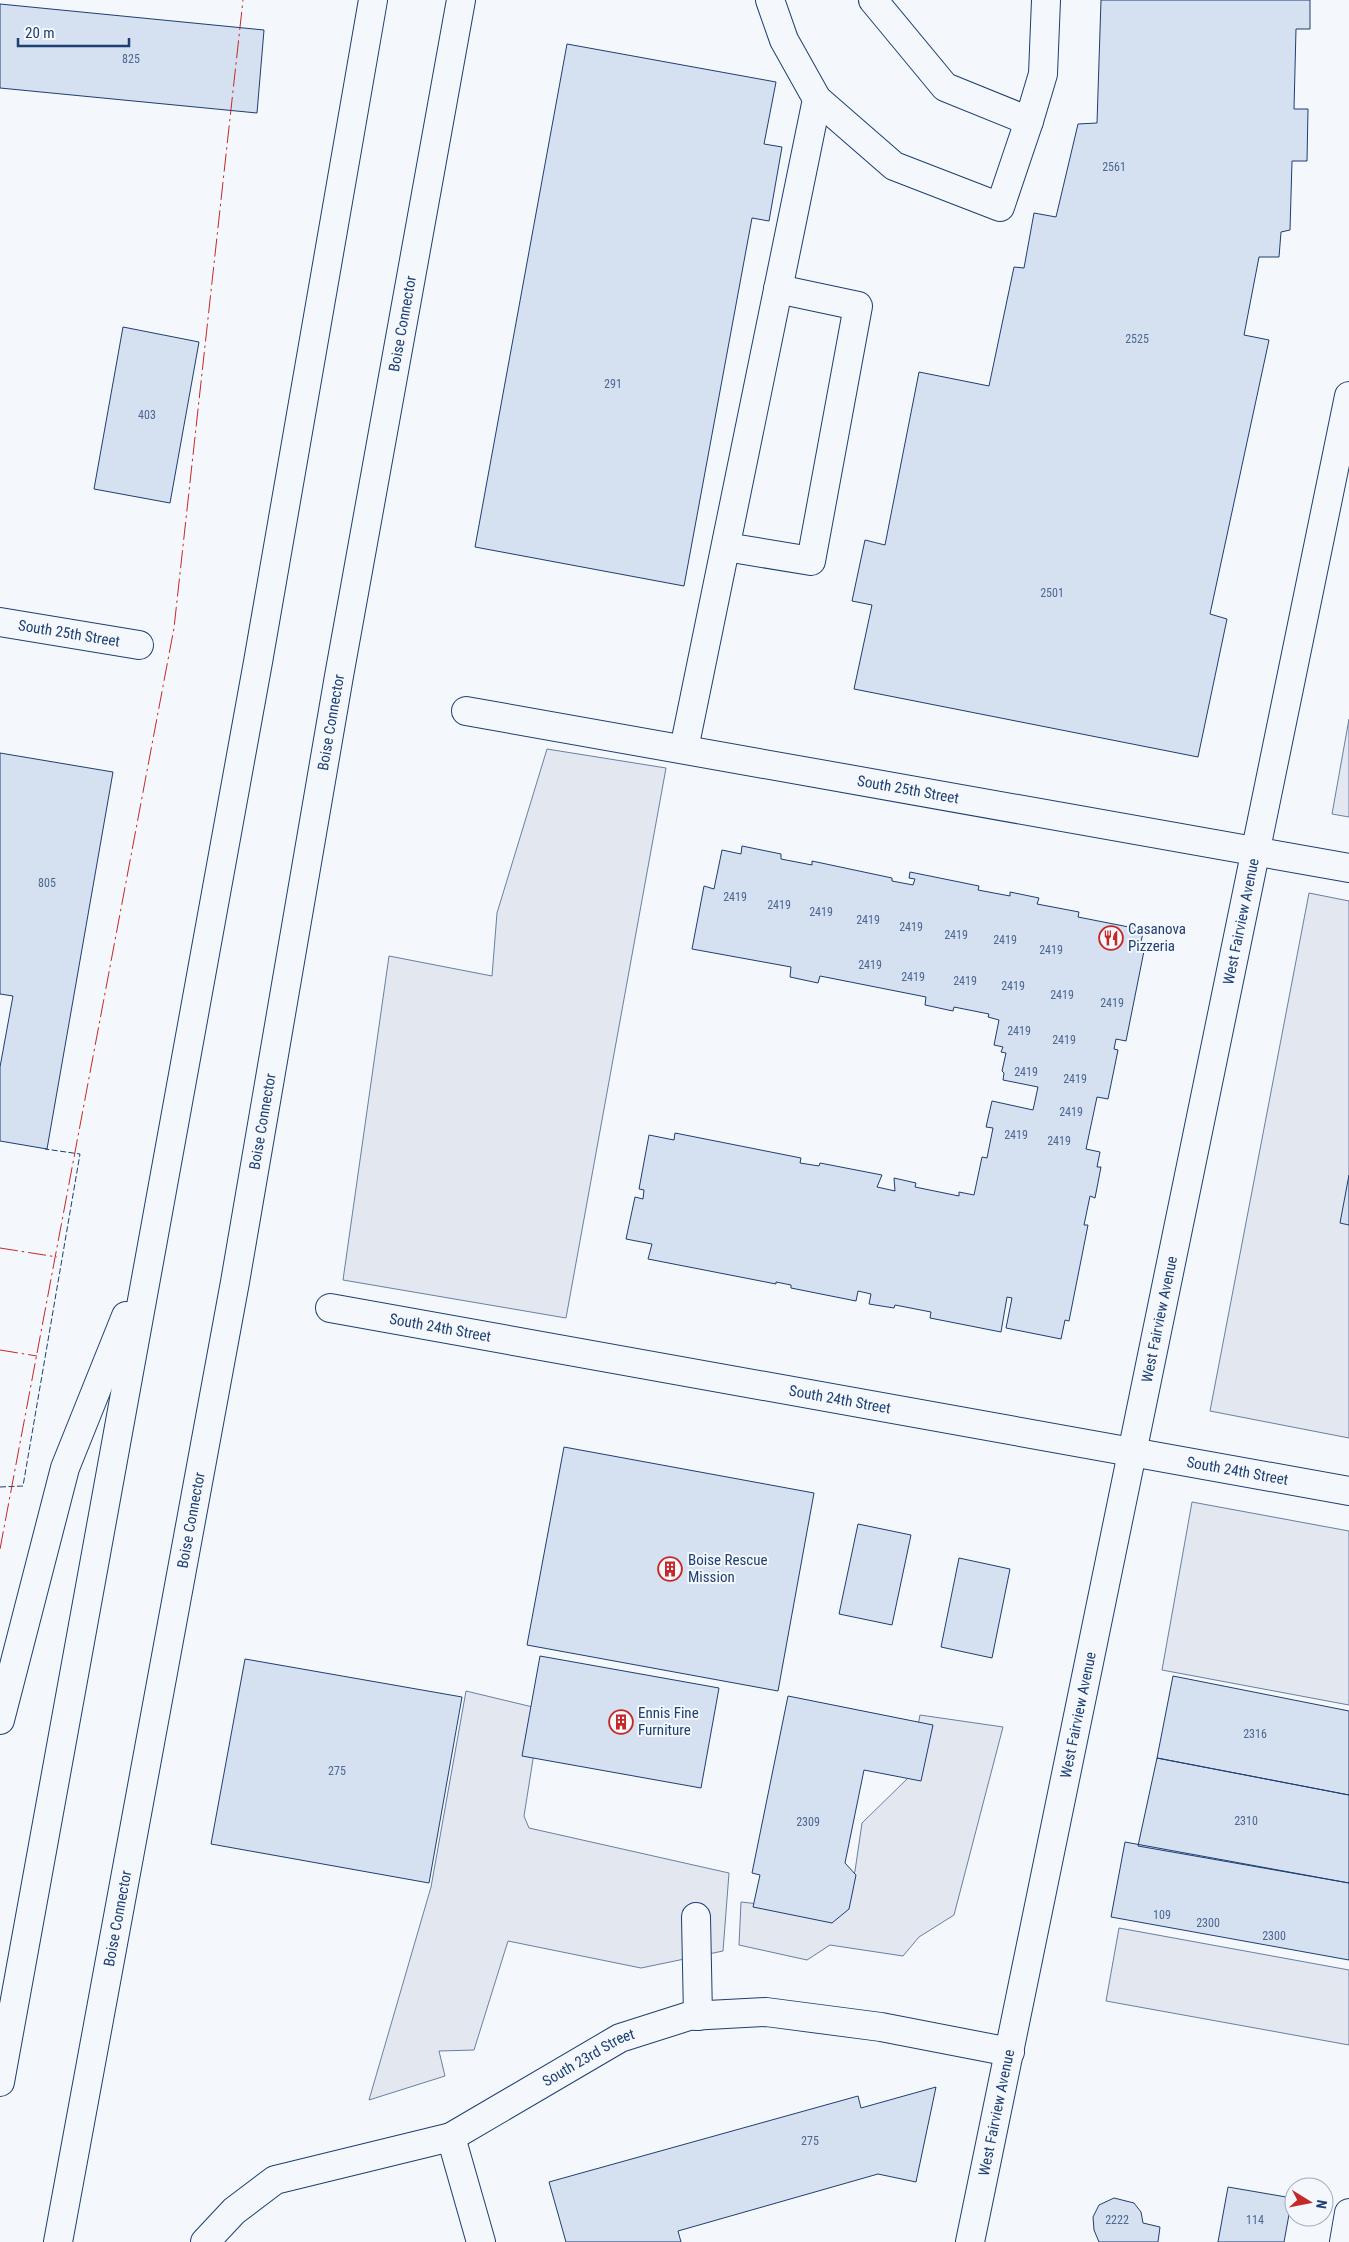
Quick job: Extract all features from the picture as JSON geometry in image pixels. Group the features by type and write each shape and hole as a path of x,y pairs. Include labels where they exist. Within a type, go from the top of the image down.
{"main road":[{"path":"0,2082 260,652 373,0"},
{"name":"Boise Connector","path":"58,2242 235,1282 337,686 461,0"},
{"path":"770,0 784,40 817,99 894,166 1000,207 1043,74 1046,0"},
{"path":"873,0 945,87 1029,121"},
{"path":"684,749 817,99"},
{"path":"726,547 811,561 858,306 778,289"},
{"name":"West Fairview Avenue","path":"970,2242 1349,396"},
{"name":"South 25th Street","path":"0,622 139,645"},
{"name":"South 25th Street","path":"466,711 1349,868"},
{"path":"0,1720 65,1468 148,1261"},
{"name":"South 24th Street","path":"330,1308 1349,1491"},
{"path":"696,1917 698,2016"},
{"name":"South 23rd Street","path":"205,2242 234,2210 275,2180 451,2137 620,2038 689,2016 766,2012 881,2026 1010,2052"},
{"path":"451,2137 481,2242"},
{"path":"1344,2242 1349,2213"}],"shaded area":[{"path":"1349,719 1349,817 1332,814"},
{"path":"547,749 666,768 566,1318 343,1280 389,956 492,976 497,913"},
{"path":"1309,893 1349,901 1349,1438 1210,1411"},
{"path":"1192,1502 1349,1531 1349,1705 1162,1670"},
{"path":"466,1691 541,1709 524,1816 529,1828 729,1873 723,1951 641,1968 508,1941 474,2050 439,2051 445,2076 369,2100 431,1887"},
{"path":"920,1715 1003,1727 954,1915 919,1937 903,1956 830,1945 807,1960 739,1945 741,1902 840,1913 855,1871 862,1823 908,1778"},
{"path":"1119,1928 1349,1970 1349,2045 1106,2001"}],"building":[{"path":"1101,0 1310,0 1310,29 1296,29 1294,109 1308,109 1307,161 1292,161 1290,230 1281,232 1279,257 1259,257 1244,335 1269,340 1210,614 1227,619 1198,757 854,689 872,605 852,601 865,540 885,545 919,372 989,386 1014,267 1024,268 1034,213 1056,217 1078,124 1097,123"},
{"path":"0,4 264,30 257,113 0,88"},
{"path":"567,44 776,82 764,144 782,147 769,221 752,218 684,586 475,547"},
{"path":"123,327 199,342 170,503 94,489"},
{"path":"0,753 113,772 47,1149 0,1141 0,1067 13,996 0,994"},
{"path":"742,846 781,854 781,859 812,865 812,861 892,878 892,881 913,885 915,879 909,878 910,872 979,886 978,890 1010,896 1010,892 1039,898 1037,904 1079,912 1078,917 1144,930 1140,945 1145,946 1126,1041 1116,1039 1114,1049 1118,1050 1108,1099 1097,1097 1086,1149 1100,1152 1097,1167 1101,1167 1095,1198 1090,1196 1084,1225 1088,1225 1069,1321 1065,1320 1061,1339 1006,1328 1012,1298 1007,1297 1001,1332 930,1318 931,1312 895,1305 894,1308 869,1304 871,1294 858,1291 856,1301 791,1288 791,1285 776,1282 776,1284 648,1259 652,1244 626,1239 635,1197 643,1199 644,1190 639,1189 649,1135 674,1140 675,1133 801,1158 800,1163 819,1166 820,1163 882,1175 877,1187 895,1191 894,1178 916,1183 915,1187 959,1196 959,1192 974,1195 982,1157 987,1158 993,1128 986,1127 992,1101 1033,1110 1038,1087 1003,1080 1004,1073 1002,1071 1006,1053 1001,1052 1003,1047 994,1045 999,1020 988,1017 989,1014 954,1007 953,1011 925,1005 926,997 820,976 818,983 790,977 791,967 692,949 704,886 714,889 722,850 741,854"},
{"path":"1349,1175 1349,1225 1340,1223"},
{"name":"Boise Rescue Mission","path":"564,1447 814,1493 778,1691 527,1645"},
{"path":"858,1524 911,1535 892,1625 839,1614"},
{"path":"959,1558 1010,1569 992,1658 941,1647"},
{"name":"Ennis Fine Furniture","path":"540,1656 719,1688 701,1788 522,1756"},
{"path":"245,1659 462,1697 429,1883 211,1844"},
{"path":"1173,1676 1349,1711 1349,1795 1157,1758"},
{"path":"788,1696 933,1725 921,1781 864,1770 845,1863 856,1875 849,1909 832,1923 753,1907 760,1875 752,1873"},
{"path":"1157,1758 1349,1795 1349,1883 1138,1846"},
{"path":"1125,1842 1349,1883 1349,1960 1111,1917"},
{"path":"936,2087 916,2182 878,2174 678,2231 681,2242 566,2242 549,2182 858,2096 861,2108"},
{"path":"1228,2187 1284,2197 1284,2227 1287,2227 1284,2242 1218,2242"},
{"path":"1114,2198 1134,2203 1141,2212 1143,2223 1160,2227 1158,2242 1099,2242 1094,2230 1093,2217 1099,2205"}],"fence":[{"path":"0,1487 23,1486 80,1154 45,1149"}],"power":[{"path":"0,1549 174,628 243,0"},
{"path":"0,1248 57,1257"},
{"path":"0,1350 37,1356"}],"place":[{"name":"Casanova Pizzeria","path":"1111,938"},
{"name":"Boise Rescue Mission","path":"670,1569"},
{"name":"Ennis Fine Furniture","path":"621,1722"}]}
